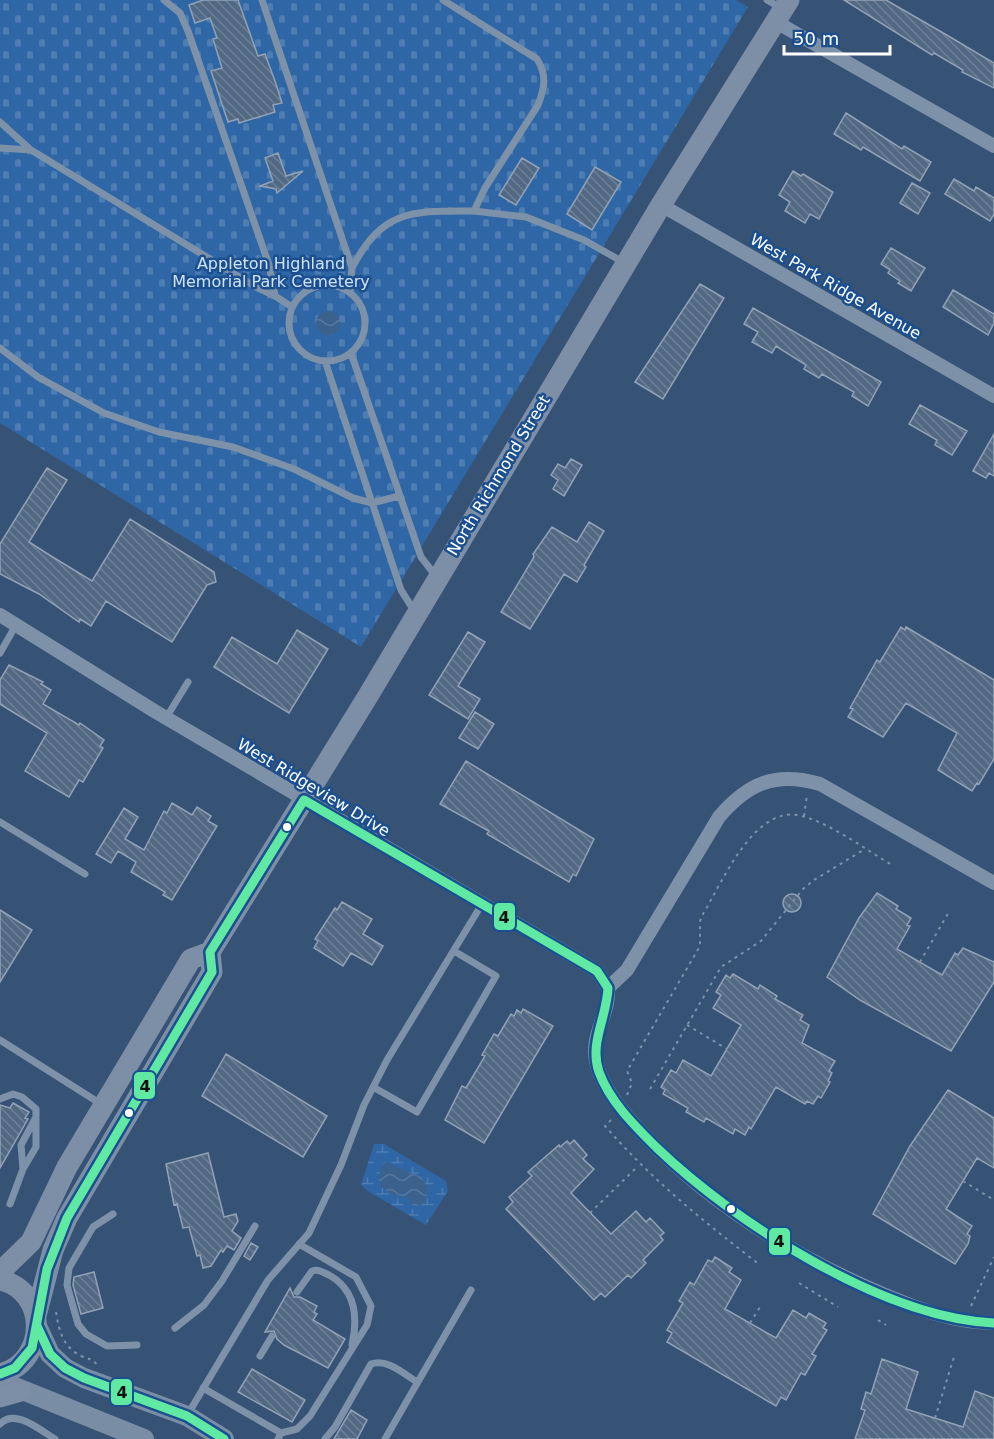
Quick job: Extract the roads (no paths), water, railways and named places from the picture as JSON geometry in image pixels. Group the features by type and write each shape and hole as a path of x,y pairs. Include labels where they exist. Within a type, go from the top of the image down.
{"main road":[{"name":"North Richmond Street","path":"0,1272 31,1242 67,1167 191,959 210,952 304,800 779,8"},
{"name":"North Richmond Street","path":"0,1374 15,1368 25,1359 36,1338 37,1321 53,1250 67,1218 213,972 210,952"},
{"path":"0,1280 16,1286 25,1294 50,1353 65,1368 84,1378 187,1416 224,1439"},
{"path":"0,1381 144,1439"},
{"path":"0,1397 21,1391"}],"street":[{"path":"779,8 994,146"},
{"name":"West Park Ridge Avenue","path":"661,205 994,396"},
{"name":"West Ridgeview Drive","path":"0,615 166,718 597,971 608,988"},
{"path":"994,883 832,789 795,777 765,782 733,801 719,818 627,970 608,988 597,1033 595,1055 607,1090 620,1108 660,1151 718,1202 780,1244 855,1282 913,1306 965,1323 994,1323"}],"lane":[{"path":"164,0 180,13 188,31 268,265 275,296"},
{"path":"262,0 352,268 350,291"},
{"path":"443,0 527,51 537,59 543,70 544,90 538,105 485,188 474,211"},
{"path":"0,122 31,150 292,307"},
{"path":"0,148 31,150"},
{"path":"352,268 370,240 386,225 403,215 424,211 474,211 526,217 584,240 625,264"},
{"path":"328,284 350,291 357,298 365,317 363,337 351,353 343,358 325,361 307,356 294,343 288,325 292,307 306,290 317,285 328,284"},
{"path":"0,348 38,377 104,413 159,432 232,447 294,469 353,498 372,503 399,496"},
{"path":"351,353 421,556 437,577"},
{"path":"325,361 400,590 416,614"},
{"path":"0,653 16,626"},
{"path":"166,718 188,682"},
{"path":"0,822 85,874"},
{"path":"187,1416 268,1280 309,1233 374,1087 482,904"},
{"path":"374,1087 417,1112 496,976 454,951"},
{"path":"0,1040 103,1106"},
{"path":"0,1099 13,1094 22,1097 36,1109 36,1147 23,1169 10,1204"},
{"path":"23,1169 21,1145 36,1117"},
{"path":"113,1214 93,1227 69,1268 67,1285 78,1324 86,1334 107,1346 137,1345"},
{"path":"174,1328 204,1305 255,1226"},
{"path":"204,1388 280,1436 297,1430 310,1416 351,1353 367,1324 371,1306 356,1277 299,1244"},
{"path":"297,1292 312,1271 318,1270 336,1279 345,1288 352,1300 356,1317 351,1353"},
{"path":"385,1439 471,1290"},
{"path":"260,1356 272,1336"},
{"path":"325,1439 335,1428 371,1364 379,1361 387,1364 417,1382"},
{"path":"0,1424 5,1419 17,1418 55,1439"}],"water":[{"path":"328,311 337,314 340,323 337,332 328,335 319,332 316,323 319,314"},
{"path":"384,1162 421,1177 428,1188 425,1202 420,1206 412,1205 408,1197 393,1194 382,1187 379,1177"}],"park label":[{"name":"Appleton Highland Memorial Park Cemetery","path":"271,272"}]}
